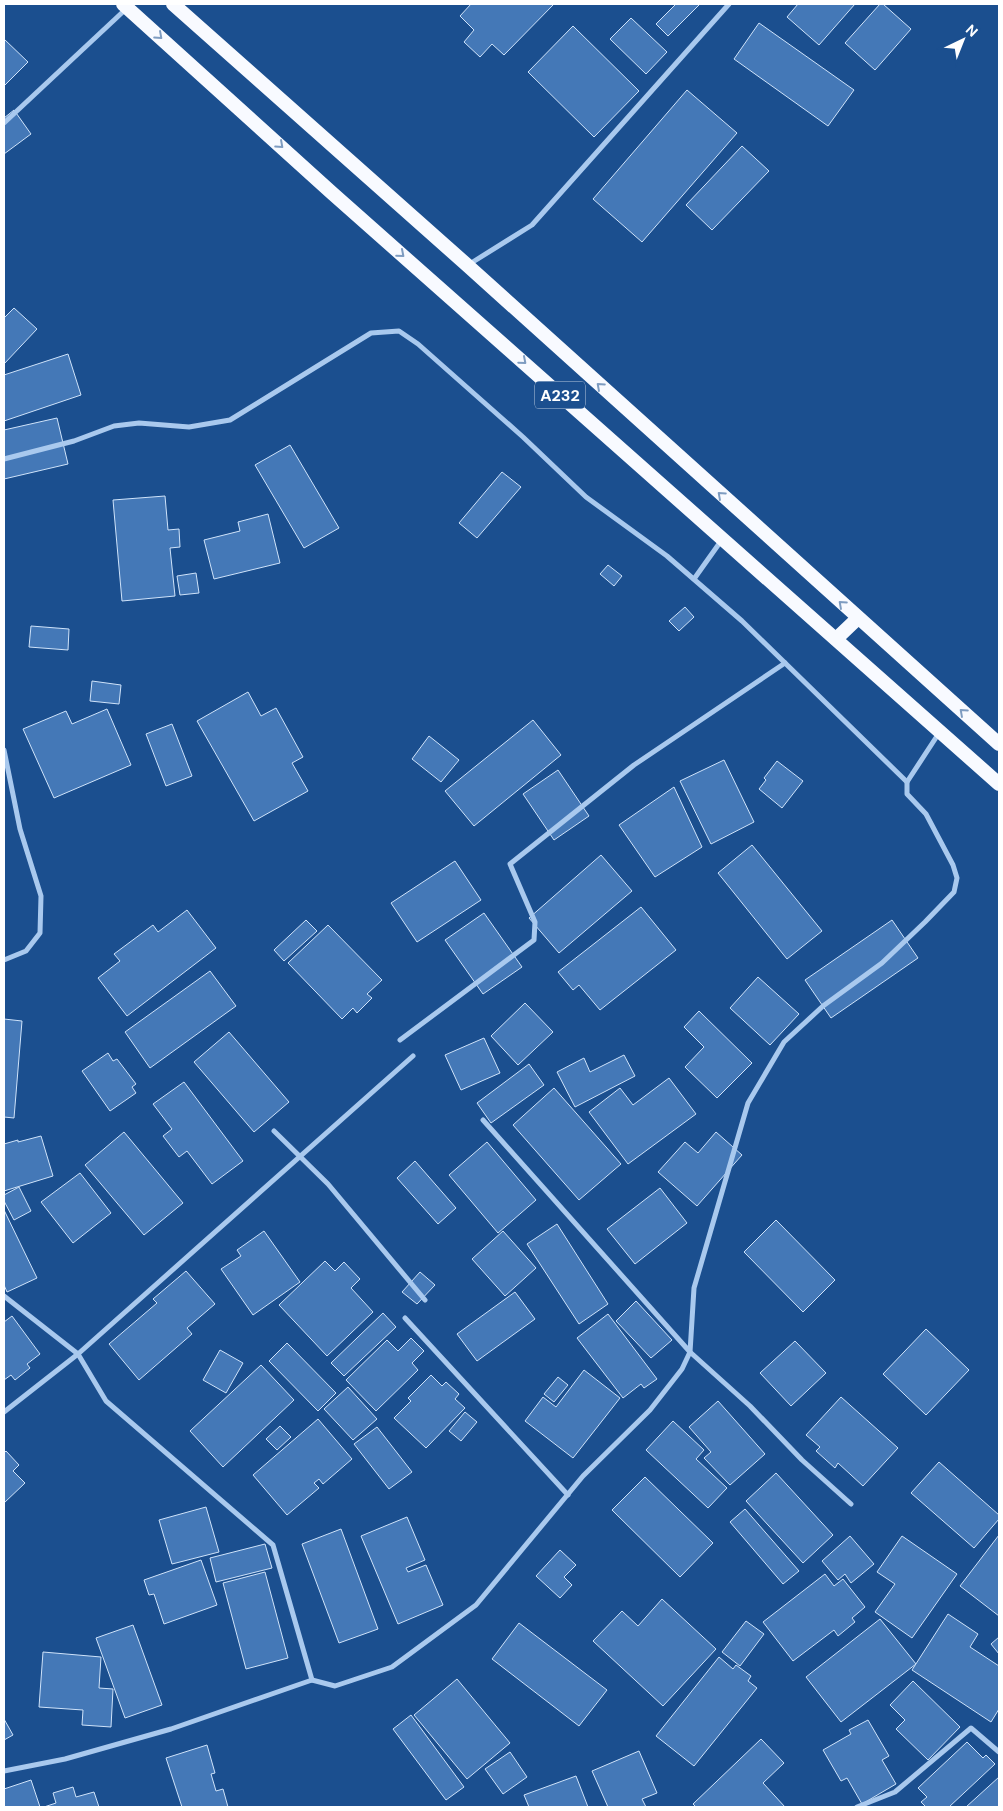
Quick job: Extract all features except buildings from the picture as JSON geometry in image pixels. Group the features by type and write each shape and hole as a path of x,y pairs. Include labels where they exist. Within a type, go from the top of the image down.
{"highway":[{"name":"A232","path":"173,4 999,744"},
{"name":"A232","path":"125,6 332,193 999,784"},
{"path":"836,639 858,618"}],"street":[{"path":"467,266 532,225 729,4"},
{"path":"4,123 125,6"},
{"path":"4,459 74,441 114,426 140,424 189,427 230,420 371,333 399,332 418,344 523,436 586,497 667,556 742,621 907,782"},
{"path":"694,579 723,539"},
{"path":"400,1040 534,940 535,922 510,864 634,765 785,663"},
{"path":"4,1771 65,1759 162,1731 312,1680 335,1686 392,1667 476,1605 583,1476 650,1410 682,1369 690,1352 694,1288 748,1103 784,1042 823,1006 882,963 926,922 954,892 957,878 953,865 926,814 907,794 907,782 940,731"},
{"path":"4,750 20,829 41,896 40,933 26,951 4,960"},
{"path":"4,1412 78,1354 413,1056"},
{"path":"483,1120 690,1352 750,1406 802,1460 851,1504"},
{"path":"274,1131 328,1184 424,1300"},
{"path":"4,1296 78,1354 106,1401 273,1544 312,1680"},
{"path":"406,1318 568,1495"},
{"path":"858,1807 895,1792 971,1728 999,1752"}]}
